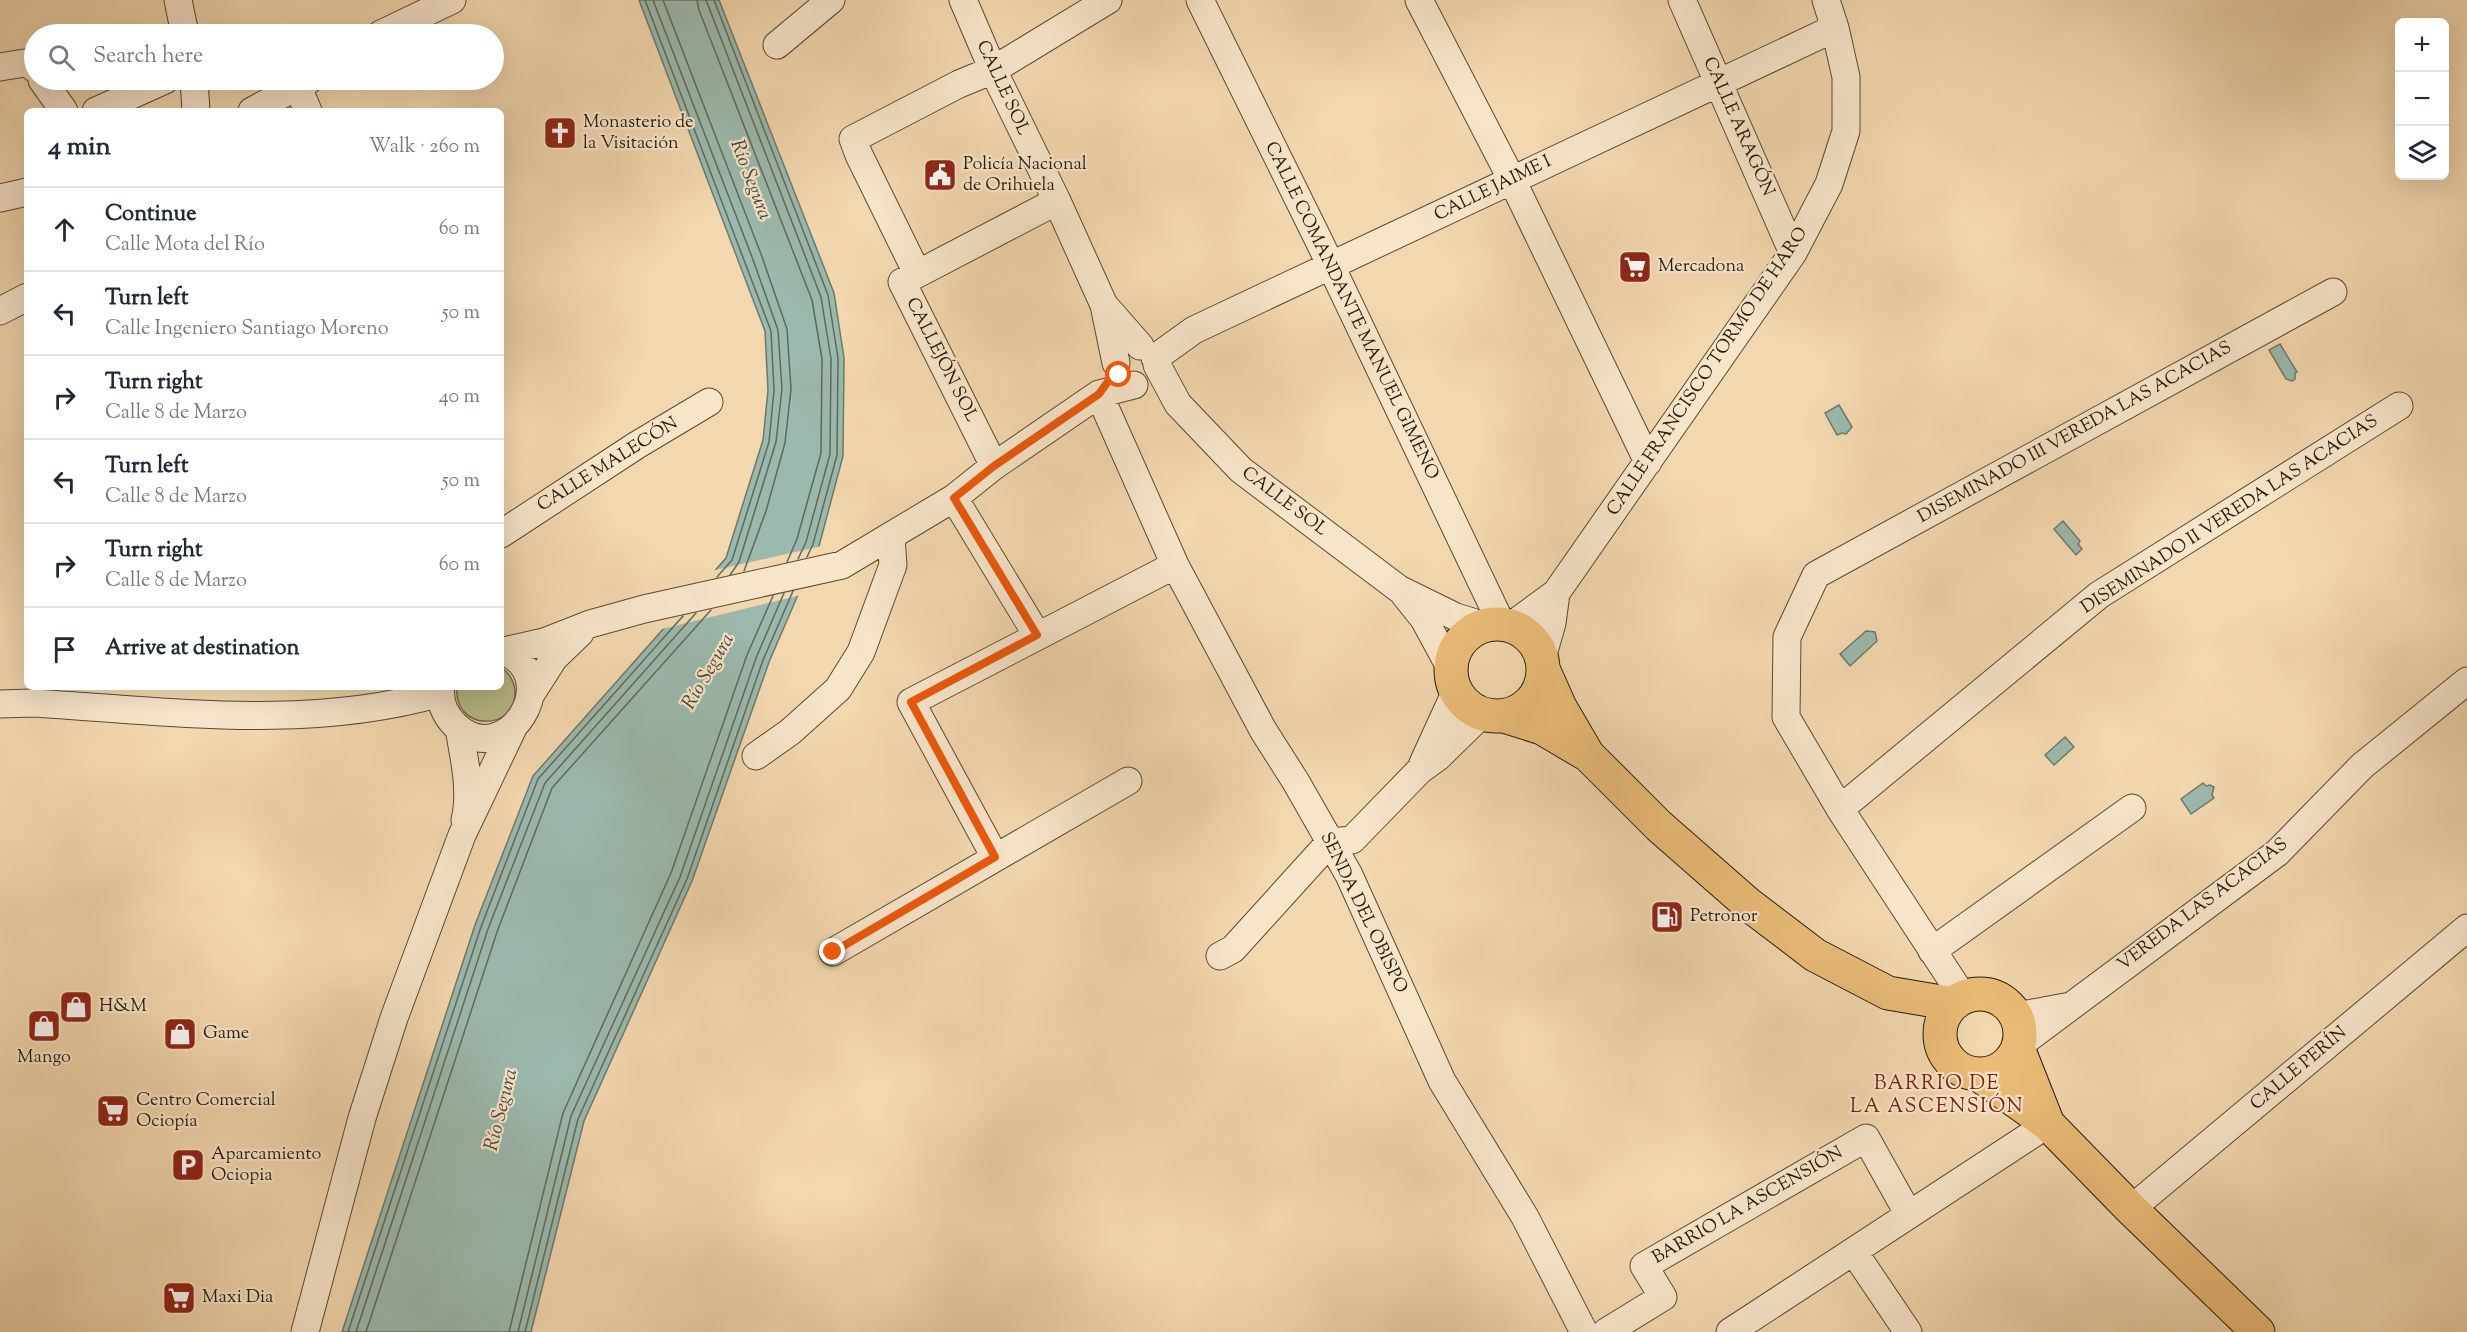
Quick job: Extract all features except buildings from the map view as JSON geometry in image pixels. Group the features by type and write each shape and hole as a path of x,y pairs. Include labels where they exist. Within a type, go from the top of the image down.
{"main road":[{"path":"1588,755 1560,707 1536,645 1527,634 1498,624 1470,631 1460,641 1453,654 1453,679 1467,705 1493,715 1542,728 1588,755 1659,826 1748,904 1815,955 1888,993 1965,1068 1992,1073 2003,1068 2012,1059 2018,1037"},
{"path":"1493,715 1516,712 1527,705 1541,683 1543,664"},
{"path":"1888,993 1958,1000 1975,994 1987,994 1999,998 2009,1006 2048,1124"},
{"path":"1958,1000 1945,1013 1940,1038 1944,1051 1965,1068 2048,1124 2258,1332"}],"street":[{"path":"178,0 183,24"},
{"path":"777,45 831,0"},
{"name":"CALLE SOL","path":"963,0 993,70 1057,201 1104,305 1137,367 1178,404 1241,470 1399,589"},
{"path":"917,273 853,139 959,84 993,70 1108,0"},
{"name":"CALLE COMANDANTE MANUEL GIMENO","path":"1200,0 1331,267 1498,624"},
{"path":"1419,0 1512,180 1648,462"},
{"name":"CALLE ARAGÓN","path":"1682,0 1793,253"},
{"name":"CALLE FRANCISCO TORMO DE HARO","path":"1498,624 1556,593 1793,253 1829,184 1846,131 1846,77 1836,28 1826,0"},
{"path":"400,24 443,2"},
{"name":"CALLE JAIME I","path":"504,650 544,642 590,624 644,609 842,565 954,498 994,466 1194,330 1836,28"},
{"path":"0,67 24,63"},
{"path":"49,90 62,108"},
{"path":"103,108 143,90"},
{"path":"195,90 196,108"},
{"path":"258,108 291,90"},
{"path":"305,90 308,108"},
{"path":"0,198 24,193"},
{"name":"CALLEJÓN SOL","path":"994,466 902,282 1057,201"},
{"name":"DISEMINADO III VEREDA LAS ACACIAS","path":"1840,809 1786,717 1787,637 1816,575 2333,292"},
{"path":"0,311 24,299"},
{"name":"SENDA DEL OBISPO","path":"1099,394 1174,565 1263,730 1349,875 1442,1081 1525,1217 1584,1332"},
{"name":"CALLE MALECÓN","path":"504,526 709,402"},
{"name":"DISEMINADO II VEREDA LAS ACACIAS","path":"1840,809 2099,596 2399,406"},
{"path":"954,498 1037,635"},
{"path":"756,756 790,732 838,689 861,652 893,565 891,537"},
{"path":"995,857 911,702 1174,565"},
{"path":"1399,589 1456,617 1498,624"},
{"path":"1399,589 1424,619 1453,679 1420,770"},
{"name":"CALLE FRANCISCO TORMO DE HARO","path":"1543,664 1556,593"},
{"path":"304,1332 362,1118 391,1028 462,836 513,728 525,713 531,694 554,658 590,624"},
{"path":"504,651 524,668 531,694"},
{"name":"VEREDA LAS ACACIAS","path":"2018,1037 2069,1006 2277,853 2362,765 2467,681"},
{"path":"0,704 32,703 282,716 375,709 440,690 443,707 459,729 472,735 486,737 500,735 513,728"},
{"path":"1220,956 1233,949 1330,842 1352,840 1420,770 1493,715"},
{"path":"459,729 465,763 468,810 462,836"},
{"path":"833,952 1128,781"},
{"path":"1932,951 2132,808"},
{"path":"1840,809 1932,951 1958,1000"},
{"name":"CALLE PERÍN","path":"2132,1209 2467,928"},
{"path":"1730,1332 2048,1124"},
{"name":"BARRIO LA ASCENSIÓN","path":"1606,1332 1663,1297 1644,1266 1866,1138 1909,1215"},
{"path":"1854,1252 1908,1332"}],"green space":[{"path":"504,670 514,683 513,704 506,714 496,720 474,719 458,702 457,690 504,690"}],"water":[{"name":"Río Segura","path":"639,0 719,0 834,293 844,358 843,456 819,546 769,662 692,881 584,1121 531,1332 342,1332 475,925 533,776 726,558 763,440 768,390 765,331"},
{"path":"2280,344 2297,372 2292,381 2286,379 2269,350"},
{"path":"1839,405 1852,427 1846,434 1837,435 1825,413"},
{"path":"2063,521 2080,541 2078,544 2082,549 2076,555 2054,529"},
{"path":"1866,631 1875,632 1877,641 1850,666 1840,654"},
{"path":"2065,737 2074,747 2054,765 2045,755"},
{"path":"2203,783 2214,787 2212,795 2214,798 2191,814 2181,799"}],"pier":[{"path":"822,546 801,595 658,630 711,571"}],"place":[{"name":"Monasterio de la Visitación","path":"560,133"},
{"name":"Policía Nacional de Orihuela","path":"940,175"},
{"name":"Mercadona","path":"1635,267"},
{"name":"Petronor","path":"1667,917"},
{"name":"H&M","path":"76,1007"},
{"name":"Mango","path":"44,1026"},
{"name":"Game","path":"180,1034"},
{"name":"Centro Comercial Ociopía","path":"113,1111"},
{"name":"Aparcamiento Ociopia","path":"188,1165"},
{"name":"Maxi Dia","path":"179,1298"}],"district":[{"name":"BARRIO DE LA ASCENSIÓN","path":"1937,1096"}],"route":[{"path":"833,952 995,857 911,702 1037,635 954,498 994,466 1099,394 1117,369 1119,375"}]}
